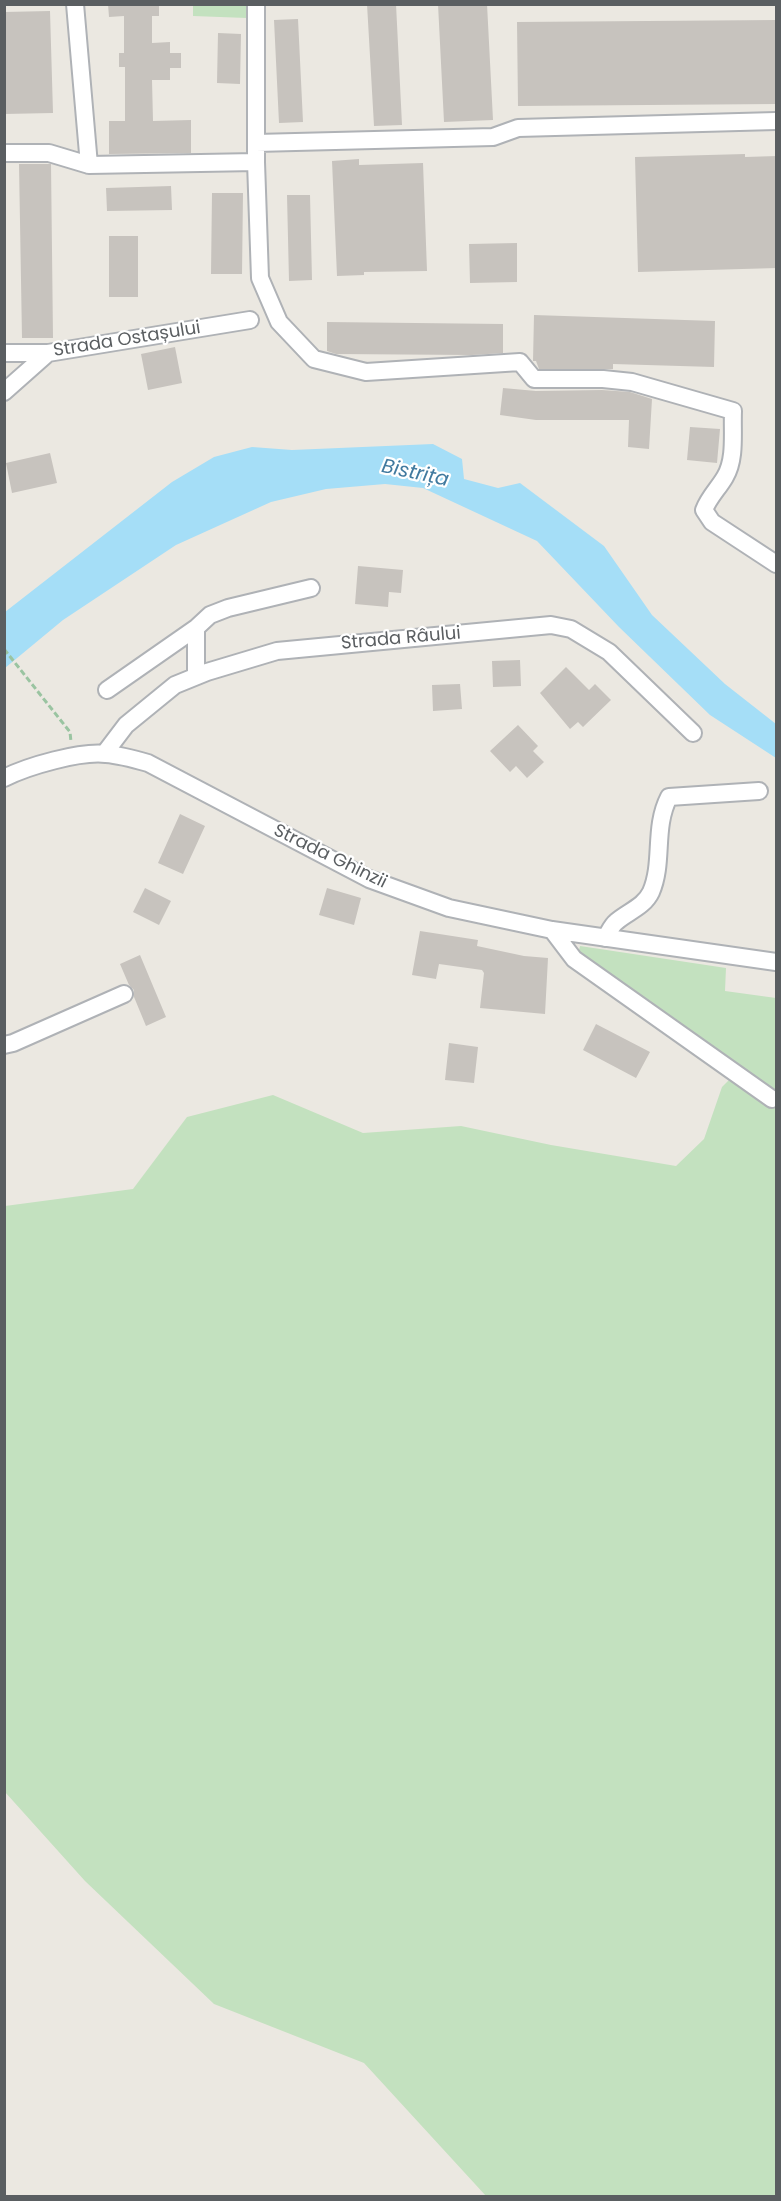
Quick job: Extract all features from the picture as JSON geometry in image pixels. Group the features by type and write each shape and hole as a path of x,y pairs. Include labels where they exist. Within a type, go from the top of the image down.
{"street":[{"path":"75,4 88,165"},
{"path":"256,4 256,162 260,278 279,322 314,359 366,372 520,362 534,379 632,381 732,411 732,462 725,477 709,497 704,510 712,522 777,564"},
{"path":"256,143 493,137 518,128 777,121"},
{"path":"4,153 49,153 88,165 256,162"},
{"name":"Strada Ostașului","path":"4,353 48,353 250,320"},
{"path":"4,392 48,353"},
{"path":"107,690 196,628 210,615 228,608 311,588"},
{"name":"Strada Râului","path":"104,754 126,725 175,685 196,676 278,651 551,625 571,629 609,652 693,733"},
{"path":"196,628 196,676"},
{"name":"Strada Ghinzii","path":"4,778 72,756 104,754 148,763 369,879 449,908 552,930 777,962"},
{"path":"605,938 614,923 646,901 651,892 655,877 659,825 669,797 759,791"},
{"path":"552,930 574,959 772,1099"},
{"path":"4,1044 13,1043 124,994"}],"path":[{"path":"4,649 70,732"}],"green space":[{"path":"193,5 247,5 247,18 193,16"},
{"path":"580,946 726,968 725,991 776,998 776,2196 486,2196 364,2063 214,2004 85,1881 5,1792 5,1206 133,1189 187,1117 273,1095 363,1133 461,1126 551,1145 676,1166 704,1139 722,1087 742,1067 578,955"}],"water":[{"name":"Bistrița","path":"433,444 462,459 464,479 498,488 520,483 604,546 652,615 725,684 776,724 776,758 710,715 619,627 537,541 423,488 385,484 326,489 271,502 176,545 63,620 5,668 5,612 172,482 214,457 252,447 292,450"}],"building":[{"path":"108,4 159,4 159,16 152,16 152,43 170,42 170,53 181,53 181,68 170,68 170,80 152,80 153,121 191,120 191,153 109,154 109,121 125,121 125,67 119,67 119,53 124,53 124,16 109,17"},
{"path":"367,4 396,4 402,125 374,126"},
{"path":"438,4 487,4 493,120 444,122"},
{"path":"50,11 53,113 4,114 4,12"},
{"path":"298,19 303,122 279,123 274,20"},
{"path":"777,20 777,104 518,106 517,22"},
{"path":"218,33 241,34 240,84 217,83"},
{"path":"745,154 745,157 777,156 777,268 638,272 635,157"},
{"path":"359,159 359,165 423,163 427,271 364,272 364,275 337,276 332,161"},
{"path":"19,164 51,164 53,338 22,338"},
{"path":"171,186 172,210 107,211 106,188"},
{"path":"212,193 243,193 242,274 211,274"},
{"path":"287,195 310,195 312,280 289,281"},
{"path":"109,236 138,236 138,297 109,297"},
{"path":"517,243 517,282 470,283 469,244"},
{"path":"534,315 715,321 714,367 613,364 613,369 539,369 536,361 533,361"},
{"path":"327,322 503,324 503,353 472,355 336,354 327,351"},
{"path":"175,347 182,383 148,390 141,354"},
{"path":"503,388 536,391 630,392 652,399 649,449 628,447 629,420 536,420 500,415"},
{"path":"690,427 720,429 717,463 687,460"},
{"path":"50,453 57,483 12,493 6,463"},
{"path":"358,566 403,570 401,593 389,592 388,607 355,604"},
{"path":"520,660 521,686 493,687 492,661"},
{"path":"566,667 589,690 595,684 611,700 583,727 578,722 570,729 540,693"},
{"path":"460,684 462,709 433,711 432,685"},
{"path":"518,725 538,746 533,751 544,762 527,778 516,766 510,772 490,751"},
{"path":"180,814 205,826 183,874 158,863"},
{"path":"145,888 171,901 159,925 133,912"},
{"path":"327,888 361,898 354,925 319,915"},
{"path":"420,931 478,940 477,946 524,956 548,958 545,1014 480,1008 484,973 482,970 439,964 436,979 412,975"},
{"path":"140,955 166,1017 146,1026 134,997 134,990 129,985 120,964"},
{"path":"596,1024 650,1052 636,1078 583,1050"},
{"path":"449,1043 478,1047 474,1083 445,1080"}]}
